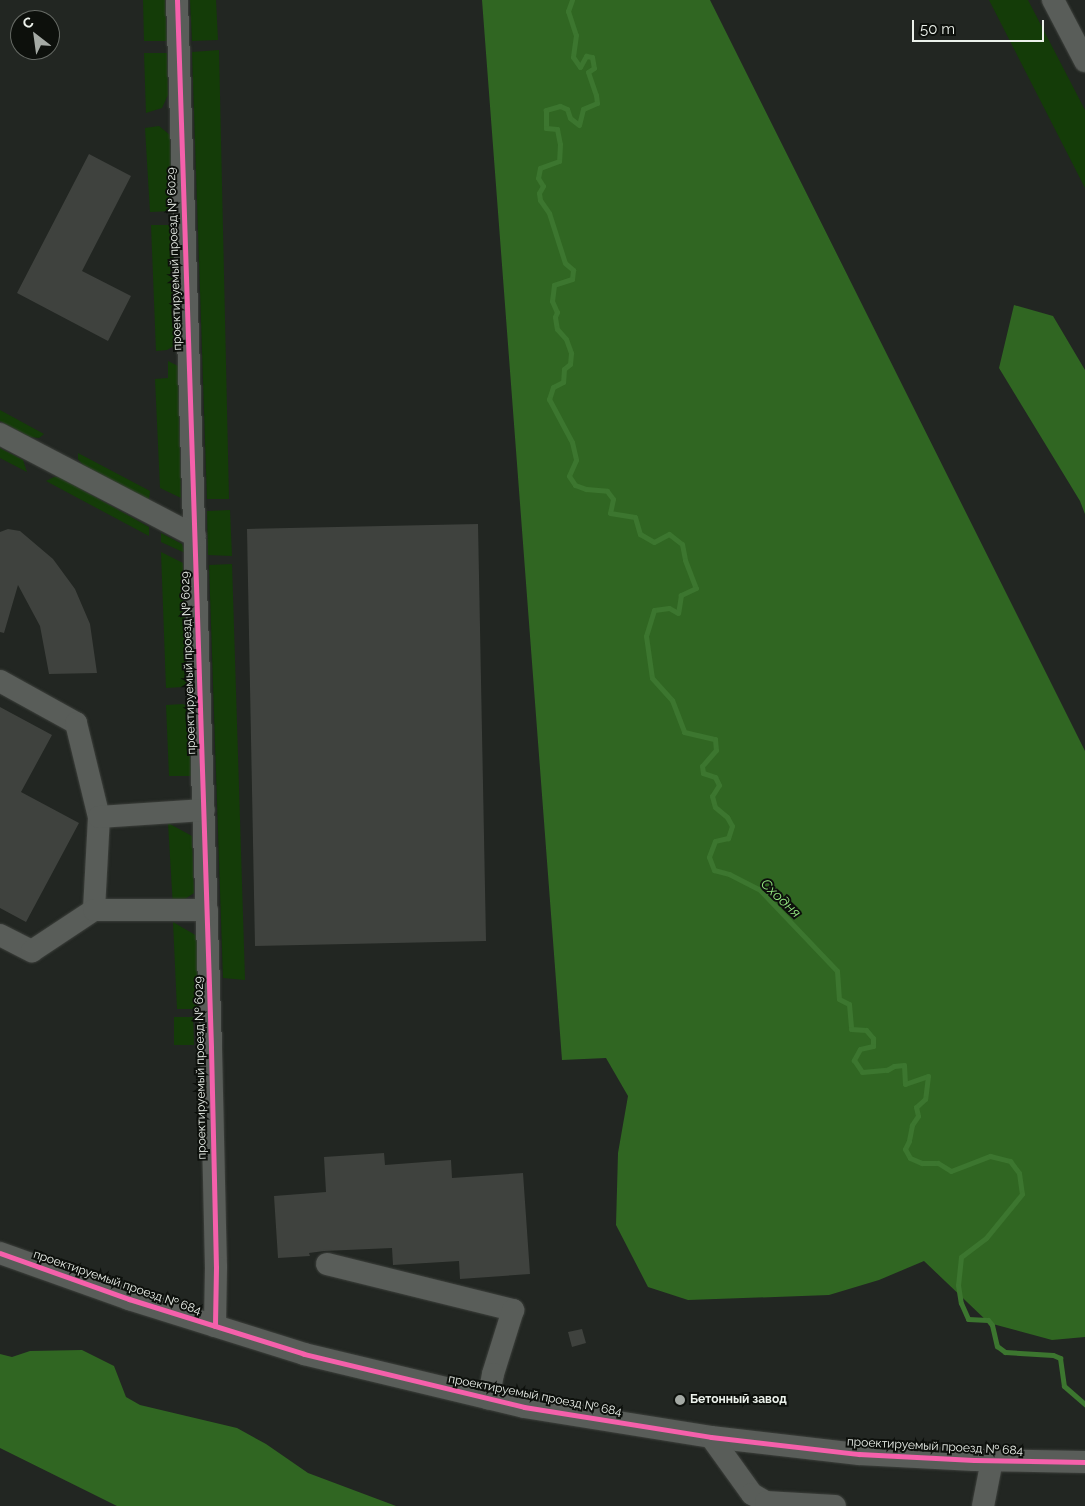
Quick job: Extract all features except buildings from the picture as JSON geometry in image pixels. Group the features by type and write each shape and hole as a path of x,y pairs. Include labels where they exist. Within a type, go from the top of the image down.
{"street":[{"name":"проектируемый проезд № 6029","path":"177,0 207,910 216,1267 215,1326"},
{"path":"1053,0 1079,36 1085,61"},
{"path":"0,434 195,536"},
{"path":"0,681 76,723 99,817 94,910"},
{"path":"99,817 204,810"},
{"path":"0,935 32,951 94,910 207,910"},
{"name":"проектируемый проезд № 684","path":"0,1253 54,1274 304,1354 488,1399 711,1436 859,1454 1085,1462"},
{"path":"327,1264 513,1310 492,1374 488,1399"},
{"path":"711,1436 752,1494 766,1504 835,1506"},
{"path":"983,1506 992,1460"}],"green space":[{"path":"143,0 165,0 167,41 144,41"},
{"path":"190,0 216,0 218,40 192,41"},
{"path":"482,0 710,0 1085,751 1085,1337 1052,1340 989,1323 924,1261 879,1280 829,1295 688,1300 648,1287 616,1225 618,1153 628,1096 606,1058 562,1060"},
{"path":"989,0 1028,0 1085,110 1085,188"},
{"path":"219,50 229,499 207,499 192,52"},
{"path":"144,53 167,53 168,95 162,108 146,113"},
{"path":"159,126 170,135 172,211 150,212 145,128"},
{"path":"151,225 170,225 173,228 177,344 167,350 156,351"},
{"path":"1014,305 1053,316 1085,370 1085,514 1080,501 999,368"},
{"path":"168,361 178,366 181,498 160,488 155,379 168,378"},
{"path":"0,410 44,434 39,438 30,437 0,421"},
{"path":"0,448 23,460 27,472 0,458"},
{"path":"78,453 150,491 149,500 83,465 78,459"},
{"path":"59,477 149,527 149,536 46,481"},
{"path":"230,510 232,556 208,555 207,511"},
{"path":"161,533 182,544 185,553 161,542"},
{"path":"161,552 183,563 187,683 183,687 166,688"},
{"path":"232,564 245,980 223,978 209,565"},
{"path":"183,704 189,707 191,776 169,776 166,705"},
{"path":"168,823 192,836 194,893 173,907"},
{"path":"173,922 197,936 198,1009 177,1009"},
{"path":"174,1017 193,1017 194,1045 174,1045"},
{"path":"82,1350 114,1366 126,1397 140,1405 237,1428 266,1444 308,1473 396,1506 117,1506 0,1448 0,1354 12,1357 30,1351"}],"waterway":[{"name":"Сходня","path":"572,0 568,11 576,35 573,57 580,67 586,56 592,57 594,68 588,72 597,103 583,109 579,125 570,118 567,109 560,106 546,110 546,128 557,129 560,144 559,161 540,168 538,178 543,186 539,193 540,200 549,213 565,263 573,270 572,279 554,285 552,301 557,312 555,317 557,329 566,339 571,353 570,364 564,369 563,382 553,387 549,399 572,442 576,460 569,476 575,485 586,489 607,491 613,499 610,513 635,517 640,534 654,542 669,534 682,544 685,560 696,588 681,595 678,613 669,608 654,610 646,636 652,678 672,700 684,732 715,739 716,750 702,766 703,773 715,777 719,785 712,796 715,807 727,817 732,826 728,838 715,841 709,857 714,870 729,874 759,889 837,971 839,999 849,1004 851,1029 866,1030 873,1038 873,1046 860,1049 854,1060 862,1072 887,1070 894,1066 904,1065 905,1084 928,1076 925,1099 916,1107 918,1116 912,1125 909,1141 905,1149 910,1158 922,1163 938,1163 951,1171 990,1156 1010,1161 1019,1173 1022,1194 986,1238 961,1257 958,1285 961,1303 968,1319 988,1320 992,1325 997,1346 1005,1352 1053,1355 1060,1358 1064,1386 1085,1404"}],"cycle path":[{"path":"177,0 211,1048 216,1267 215,1326"},
{"path":"0,1253 129,1299 304,1354 524,1407 711,1437 859,1454 974,1460 1085,1462"}],"place":[{"name":"Бетонный завод","path":"680,1400"}]}
